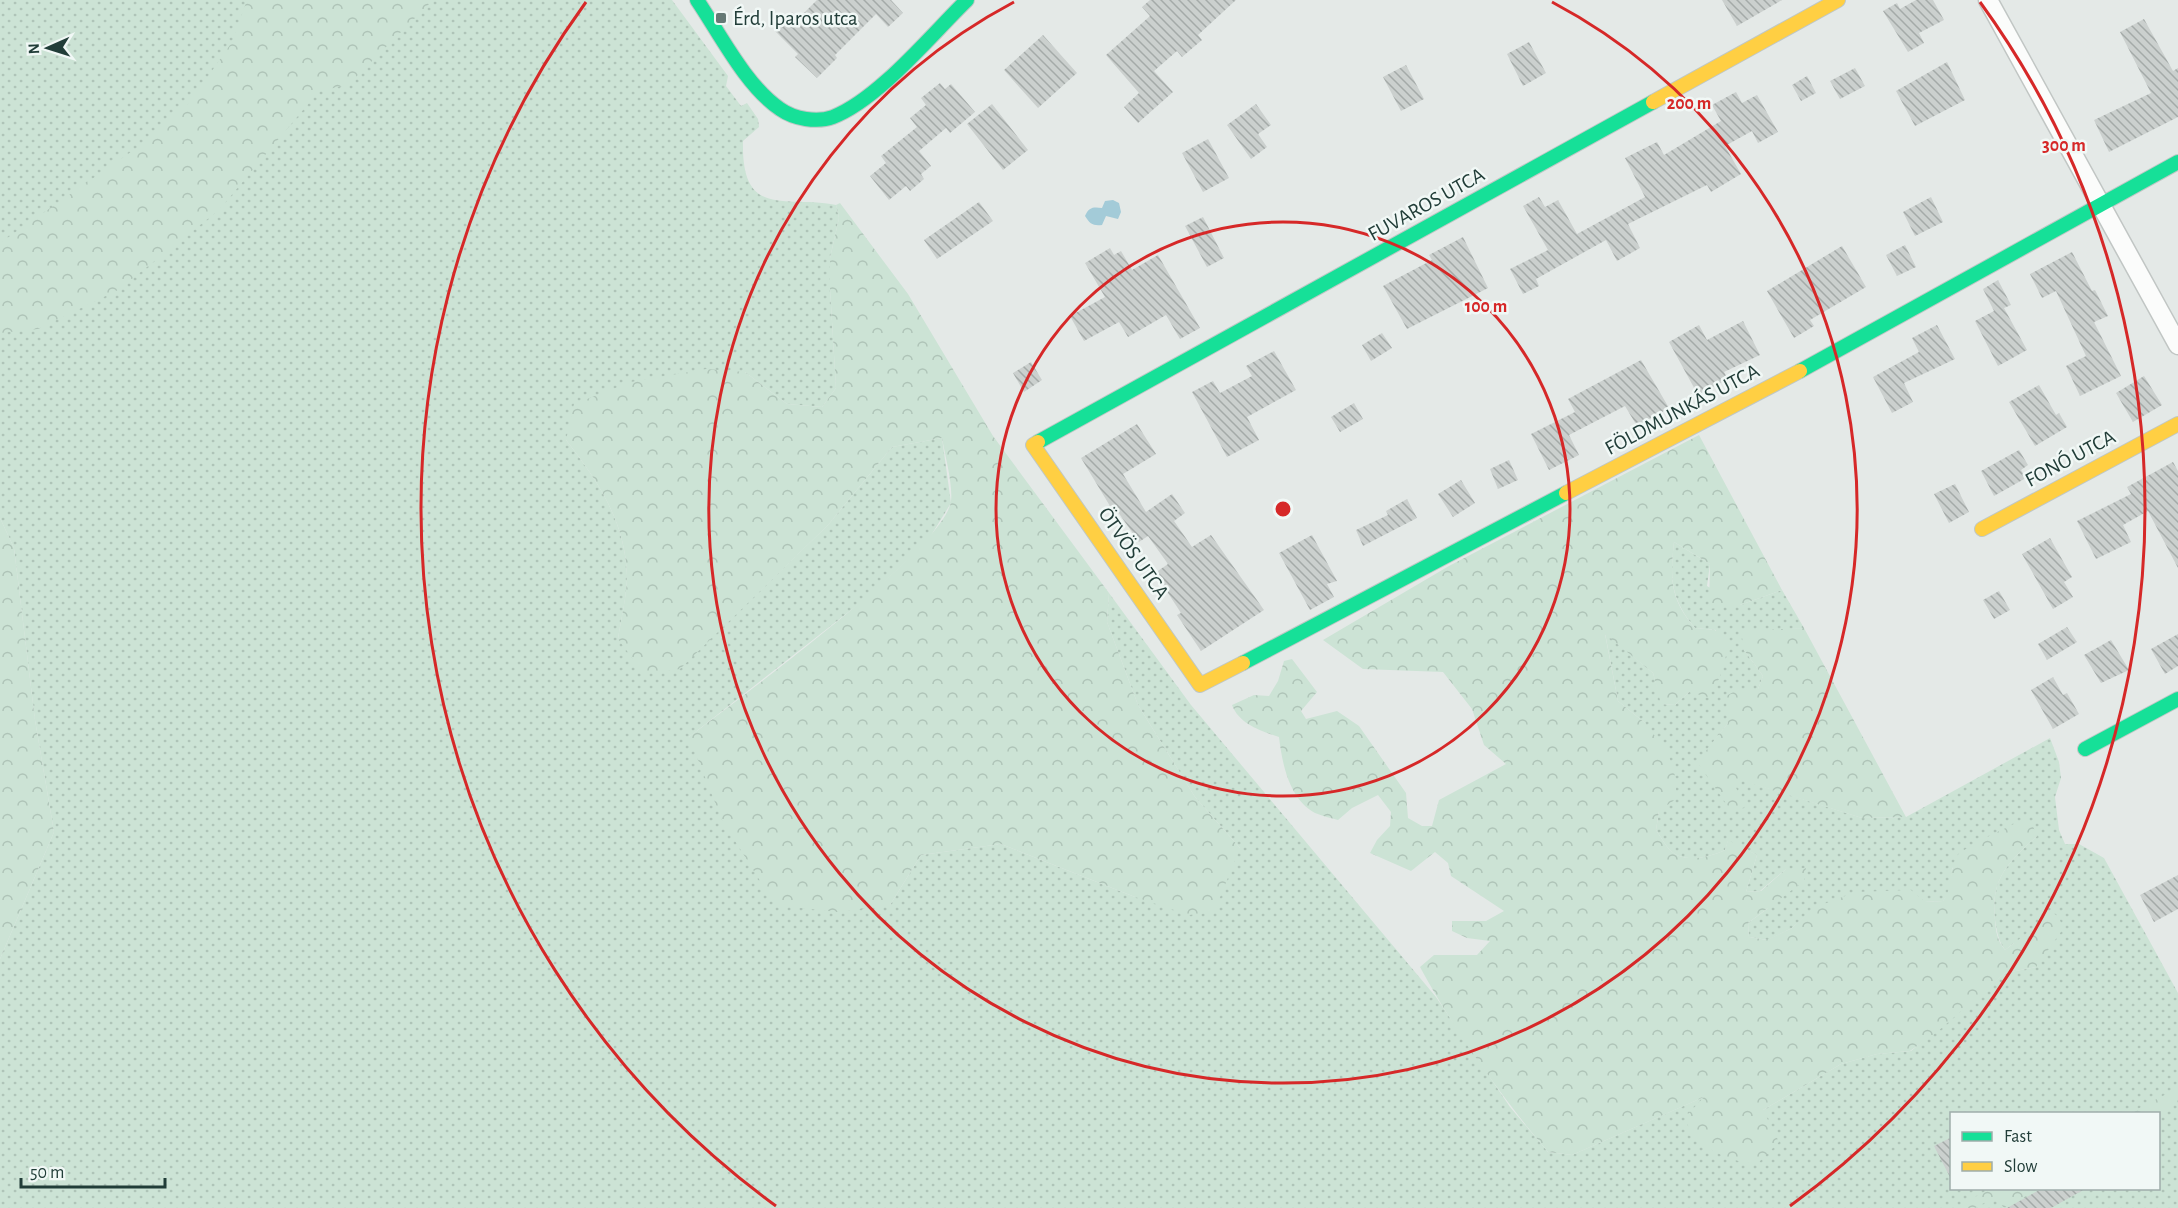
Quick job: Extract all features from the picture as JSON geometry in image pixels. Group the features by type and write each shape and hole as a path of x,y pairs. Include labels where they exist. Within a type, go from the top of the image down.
{"street":[{"path":"697,0 760,90 779,109 814,119 832,117 863,99 967,0"},
{"name":"FUVAROS UTCA","path":"1033,445 1838,0"},
{"path":"1988,0 2178,345"},
{"name":"FÖLDMUNKÁS UTCA","path":"1200,685 1832,355 2178,162"},
{"name":"FONÓ UTCA","path":"1982,529 2178,424"},
{"name":"ÖTVÖS UTCA","path":"1033,445 1200,685"},
{"path":"2085,749 2178,699"}],"green space":[{"path":"0,0 672,0 728,76 726,86 741,106 747,103 758,119 759,127 743,141 744,166 750,183 758,193 770,199 836,205 839,218 830,258 830,288 836,388 822,407 787,404 745,372 566,440 599,486 621,537 627,575 618,639 680,668 828,525 892,447 942,438 951,503 927,542 869,596 689,737 890,905 921,855 1001,844 1135,897 1240,848 1195,797 1138,705 1107,622 1109,593 1191,705 1436,997 1510,1107 1548,1152 1572,1155 1706,1096 1763,1110 1841,1064 1877,1054 1911,1051 2005,973 2036,967 2014,943 2005,950 1997,932 1994,905 1999,882 2004,872 2018,854 2037,836 1952,868 1951,890 1943,901 1814,908 1792,928 1768,940 1749,937 1748,923 1767,909 1786,869 1760,891 1746,892 1757,855 1728,841 1725,850 1697,858 1682,857 1666,846 1656,830 1659,811 1645,723 1618,701 1605,633 1653,673 1662,704 1675,705 1689,692 1716,630 1695,628 1676,597 1672,577 1674,542 1710,564 1707,586 1740,605 1782,590 1804,628 1779,630 1744,650 1763,676 1758,689 1739,689 1728,723 1698,762 1730,776 1862,818 1906,817 2050,738 2059,762 2061,778 2055,797 2059,830 2065,844 2079,844 2104,858 2178,993 2178,1208 0,1208 0,959 54,832 35,720 14,548 0,518"},
{"path":"247,0 433,0 348,85 319,91 219,210 118,290 38,329 0,333 0,243 151,138 191,101 232,42"},
{"path":"840,203 908,294 993,436 1109,593 1107,622 1138,705 1195,797 1240,848 1214,912 1189,915 1135,897 1001,844 921,855 890,905 837,912 775,905 722,820 689,737 791,659 878,587 914,553 940,523 951,501 950,479 942,438 892,447 828,525 680,669 644,674 618,639 627,583 625,555 608,503 589,471 566,440 574,404 631,382 706,369 745,372 787,404 822,407 836,388 830,258 839,218 836,205"},
{"path":"1699,435 1782,590 1740,605 1709,609 1710,564 1674,542 1672,578 1676,598 1681,608 1695,628 1715,630 1729,646 1719,679 1708,697 1689,692 1675,705 1661,704 1653,673 1605,634 1618,701 1645,723 1668,753 1676,779 1676,799 1659,811 1656,830 1666,846 1682,857 1697,858 1725,850 1728,840 1757,855 1746,892 1761,891 1786,869 1806,868 1804,881 1748,923 1749,937 1767,940 1792,928 1813,908 1856,892 1911,890 1925,902 1943,901 1949,890 1957,856 1977,842 2024,819 2032,824 2037,836 2010,863 1999,882 1994,905 1999,939 2005,950 2053,913 2059,917 2063,929 2036,967 2005,973 1937,1032 1910,1051 1877,1054 1841,1064 1763,1110 1779,1142 1757,1164 1721,1155 1689,1135 1687,1115 1704,1097 1572,1155 1548,1152 1480,1063 1448,1016 1420,967 1434,955 1477,955 1490,941 1467,938 1452,931 1452,921 1486,921 1504,911 1451,876 1448,863 1435,852 1411,871 1370,853 1377,840 1390,826 1391,812 1378,795 1352,808 1338,820 1315,813 1306,807 1288,780 1279,737 1245,722 1235,712 1232,705 1254,695 1269,696 1278,681 1284,661 1292,659 1317,692 1301,711 1306,719 1337,711 1359,726 1406,793 1408,818 1422,826 1432,826 1439,800 1506,764 1484,745 1472,709 1443,672 1363,669 1323,640 1449,566"},
{"path":"0,518 14,548 35,720 54,832 0,959"},
{"path":"1804,628 1906,817 1862,818 1731,777 1745,807 1732,812 1697,762 1728,723 1726,696 1739,689 1758,689 1763,676 1744,650 1741,631"},
{"path":"2178,1088 2178,1102 2159,1112 2132,1112"},
{"path":"1988,1190 2037,1190 2004,1208 1995,1197 1975,1208 1954,1208"}],"water":[{"path":"1113,200 1119,203 1121,212 1118,219 1106,216 1102,225 1090,223 1085,216 1090,209 1102,208 1105,201"}],"building":[{"path":"817,0 891,0 903,13 888,27 876,14 835,55 837,58 817,78 795,57 798,54 774,30 792,12 799,18"},
{"path":"1150,0 1236,0 1198,35 1202,40 1182,57 1177,51 1154,71 1173,92 1138,123 1124,107 1139,93 1106,55 1150,16 1142,7"},
{"path":"1722,0 1782,0 1737,26"},
{"path":"1916,0 1933,0 1944,20 1919,33 1924,43 1908,52 1883,11 1897,3 1900,9"},
{"path":"2144,19 2173,71 2178,68 2178,117 2109,152 2094,120 2151,93 2120,32"},
{"path":"1043,35 1077,73 1038,108 1004,70"},
{"path":"1529,42 1546,73 1523,86 1507,54"},
{"path":"1947,62 1965,100 1915,126 1896,91"},
{"path":"1406,65 1424,99 1401,111 1383,77"},
{"path":"1855,68 1865,86 1840,99 1830,81"},
{"path":"1807,76 1816,93 1801,101 1792,85"},
{"path":"940,83 945,89 951,84 975,112 950,133 946,128 919,151 931,166 921,174 924,179 910,191 906,186 889,200 870,176 886,163 881,156 917,127 910,118 926,105 921,98"},
{"path":"1736,92 1742,103 1757,95 1778,132 1758,143 1752,131 1725,146 1741,174 1711,192 1707,185 1628,224 1640,248 1617,261 1606,240 1536,279 1539,286 1523,294 1510,269 1548,250 1523,206 1539,197 1545,207 1558,200 1577,234 1645,197 1625,158 1657,142 1664,155 1721,121 1712,105"},
{"path":"992,104 1028,150 1003,170 967,124"},
{"path":"1256,104 1271,125 1258,134 1267,147 1251,159 1227,125"},
{"path":"1208,139 1229,178 1203,192 1182,153"},
{"path":"1931,197 1943,222 1915,236 1903,212"},
{"path":"979,202 993,221 937,259 924,240"},
{"path":"1203,217 1224,258 1207,267 1185,226"},
{"path":"1463,237 1488,288 1407,329 1383,286 1432,260 1429,255"},
{"path":"1905,245 1916,267 1897,276 1886,255"},
{"path":"1842,246 1866,287 1810,320 1814,326 1794,338 1767,291"},
{"path":"1110,248 1114,255 1121,251 1132,270 1158,255 1200,328 1180,339 1166,315 1128,337 1119,322 1084,341 1070,316 1105,297 1085,263"},
{"path":"2072,252 2108,316 2094,322 2121,376 2080,396 2066,366 2086,356 2056,291 2042,298 2030,274"},
{"path":"1998,280 2011,305 2004,308 2027,350 1998,366 1975,321 1994,311 1983,289"},
{"path":"1743,321 1760,355 1724,372 1728,379 1698,395 1669,342 1699,325 1707,340"},
{"path":"1937,325 1955,359 1904,383 1913,402 1892,413 1873,377 1919,352 1912,338"},
{"path":"1382,333 1392,348 1371,361 1362,345"},
{"path":"1274,351 1296,390 1247,417 1259,440 1227,457 1192,392 1213,381 1220,393 1252,376 1246,366"},
{"path":"1641,360 1669,408 1637,426 1625,406 1569,435 1579,455 1549,470 1531,434 1575,412 1568,399"},
{"path":"1031,362 1042,380 1024,392 1013,373"},
{"path":"2144,376 2162,405 2133,422 2116,393"},
{"path":"2039,385 2056,415 2059,413 2067,427 2035,446 2009,402"},
{"path":"1354,403 1363,419 1340,432 1331,417"},
{"path":"1137,424 1156,454 1123,474 1146,512 1172,494 1185,513 1174,521 1192,547 1211,535 1264,610 1201,651 1177,615 1181,613 1155,573 1168,564 1148,536 1139,542 1113,505 1110,506 1081,458"},
{"path":"2019,450 2028,465 2021,470 2026,478 1994,496 1981,471"},
{"path":"1509,460 1518,480 1498,489 1490,469"},
{"path":"2173,462 2178,471 2178,568 2148,511 2123,525 2131,542 2096,559 2077,521 2131,494 2127,487"},
{"path":"1461,480 1475,503 1453,517 1438,494"},
{"path":"1955,484 1969,512 1949,523 1934,494"},
{"path":"1407,499 1417,518 1363,546 1356,530 1388,515 1386,511"},
{"path":"1312,535 1337,581 1327,584 1334,597 1310,610 1279,553"},
{"path":"2050,538 2072,577 2064,582 2073,597 2053,609 2022,554"},
{"path":"1999,591 2010,610 1994,619 1983,600"},
{"path":"2067,627 2077,642 2047,660 2038,644"},
{"path":"2178,634 2178,666 2165,674 2151,649"},
{"path":"2111,640 2129,670 2101,683 2084,655"},
{"path":"2053,677 2063,695 2067,693 2079,714 2053,729 2031,690"},
{"path":"2178,875 2178,909 2154,922 2140,895"},
{"path":"1950,1138 1950,1177 1934,1146"},
{"path":"2039,1190 2083,1190 2051,1208 2007,1208"}],"traffic: fast":[{"path":"697,0 734,59 756,87 780,109 799,118 813,120 833,117 868,96 904,65 967,0"},
{"path":"1038,442 1653,102"},
{"path":"1800,371 2178,162"},
{"path":"1243,663 1566,493"},
{"path":"2085,749 2178,699"}],"traffic: slow":[{"path":"1653,102 1838,0"},
{"path":"1566,493 1800,371"},
{"path":"1982,529 2178,424"},
{"path":"1038,442 1033,445 1200,685 1243,663"}],"place":[{"name":"Érd, Iparos utca","path":"721,18"}]}
